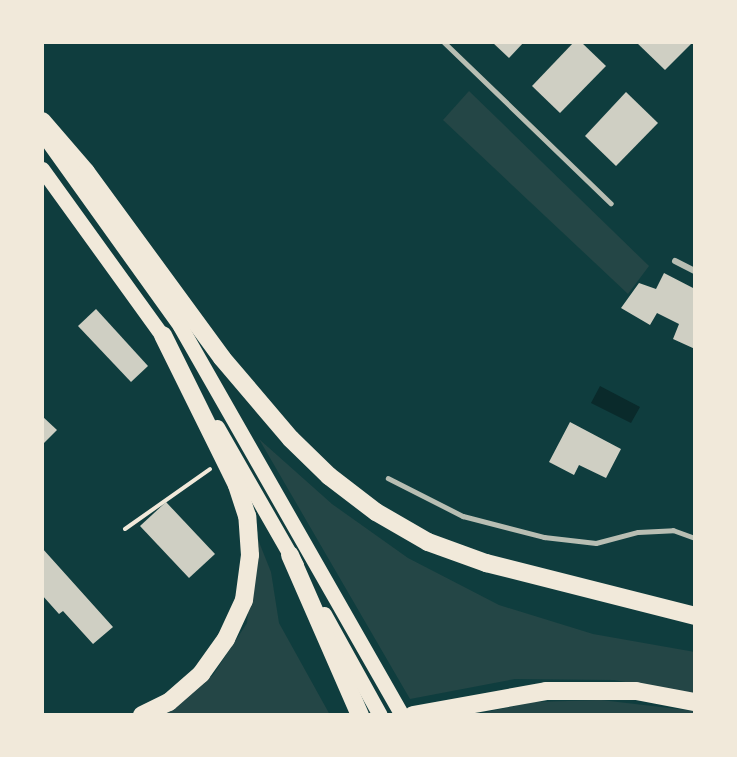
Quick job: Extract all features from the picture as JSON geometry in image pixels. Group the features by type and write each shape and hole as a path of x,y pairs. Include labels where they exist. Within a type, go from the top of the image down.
{"highway":[{"path":"42,121 86,172 222,358 291,438 329,476 375,512 428,542 486,563 695,616"},
{"path":"142,715 169,702 201,674 226,639 244,600 250,555 247,516 225,458 163,335"},
{"path":"290,555 360,715"},
{"path":"413,715 458,705 546,691 636,691 695,702"}],"main road":[{"path":"42,133 180,326 402,715"},
{"path":"42,169 163,335 381,715"}],"street":[{"path":"675,261 695,271"}],"lane":[{"path":"444,42 611,203"},
{"path":"388,478 463,516 544,537 596,543 638,532 673,530 695,538"}],"path":[{"path":"125,529 225,458"}],"shaded area":[{"path":"469,91 649,266 628,294 443,120"},
{"path":"600,386 640,407 631,423 591,403"},
{"path":"259,439 332,504 408,558 499,605 593,634 695,652 695,694 614,680 515,679 410,699"},
{"path":"255,532 271,572 279,623 330,715 165,715 213,675 247,623"},
{"path":"601,700 695,711 695,715 473,715 534,702"}],"building":[{"path":"492,42 524,42 509,58"},
{"path":"574,42 581,42 606,66 560,113 532,86"},
{"path":"636,42 693,42 665,70"},
{"path":"626,92 658,123 616,166 585,136"},
{"path":"664,273 695,289 695,349 673,339 679,324 657,313 650,325 621,308 639,283 656,289"},
{"path":"96,309 148,366 131,382 78,326"},
{"path":"42,416 57,430 42,445"},
{"path":"570,422 621,449 606,478 579,465 574,475 549,462"},
{"path":"166,502 215,554 189,578 140,526"},
{"path":"42,548 113,627 93,644 63,611 59,614 42,595"}]}
